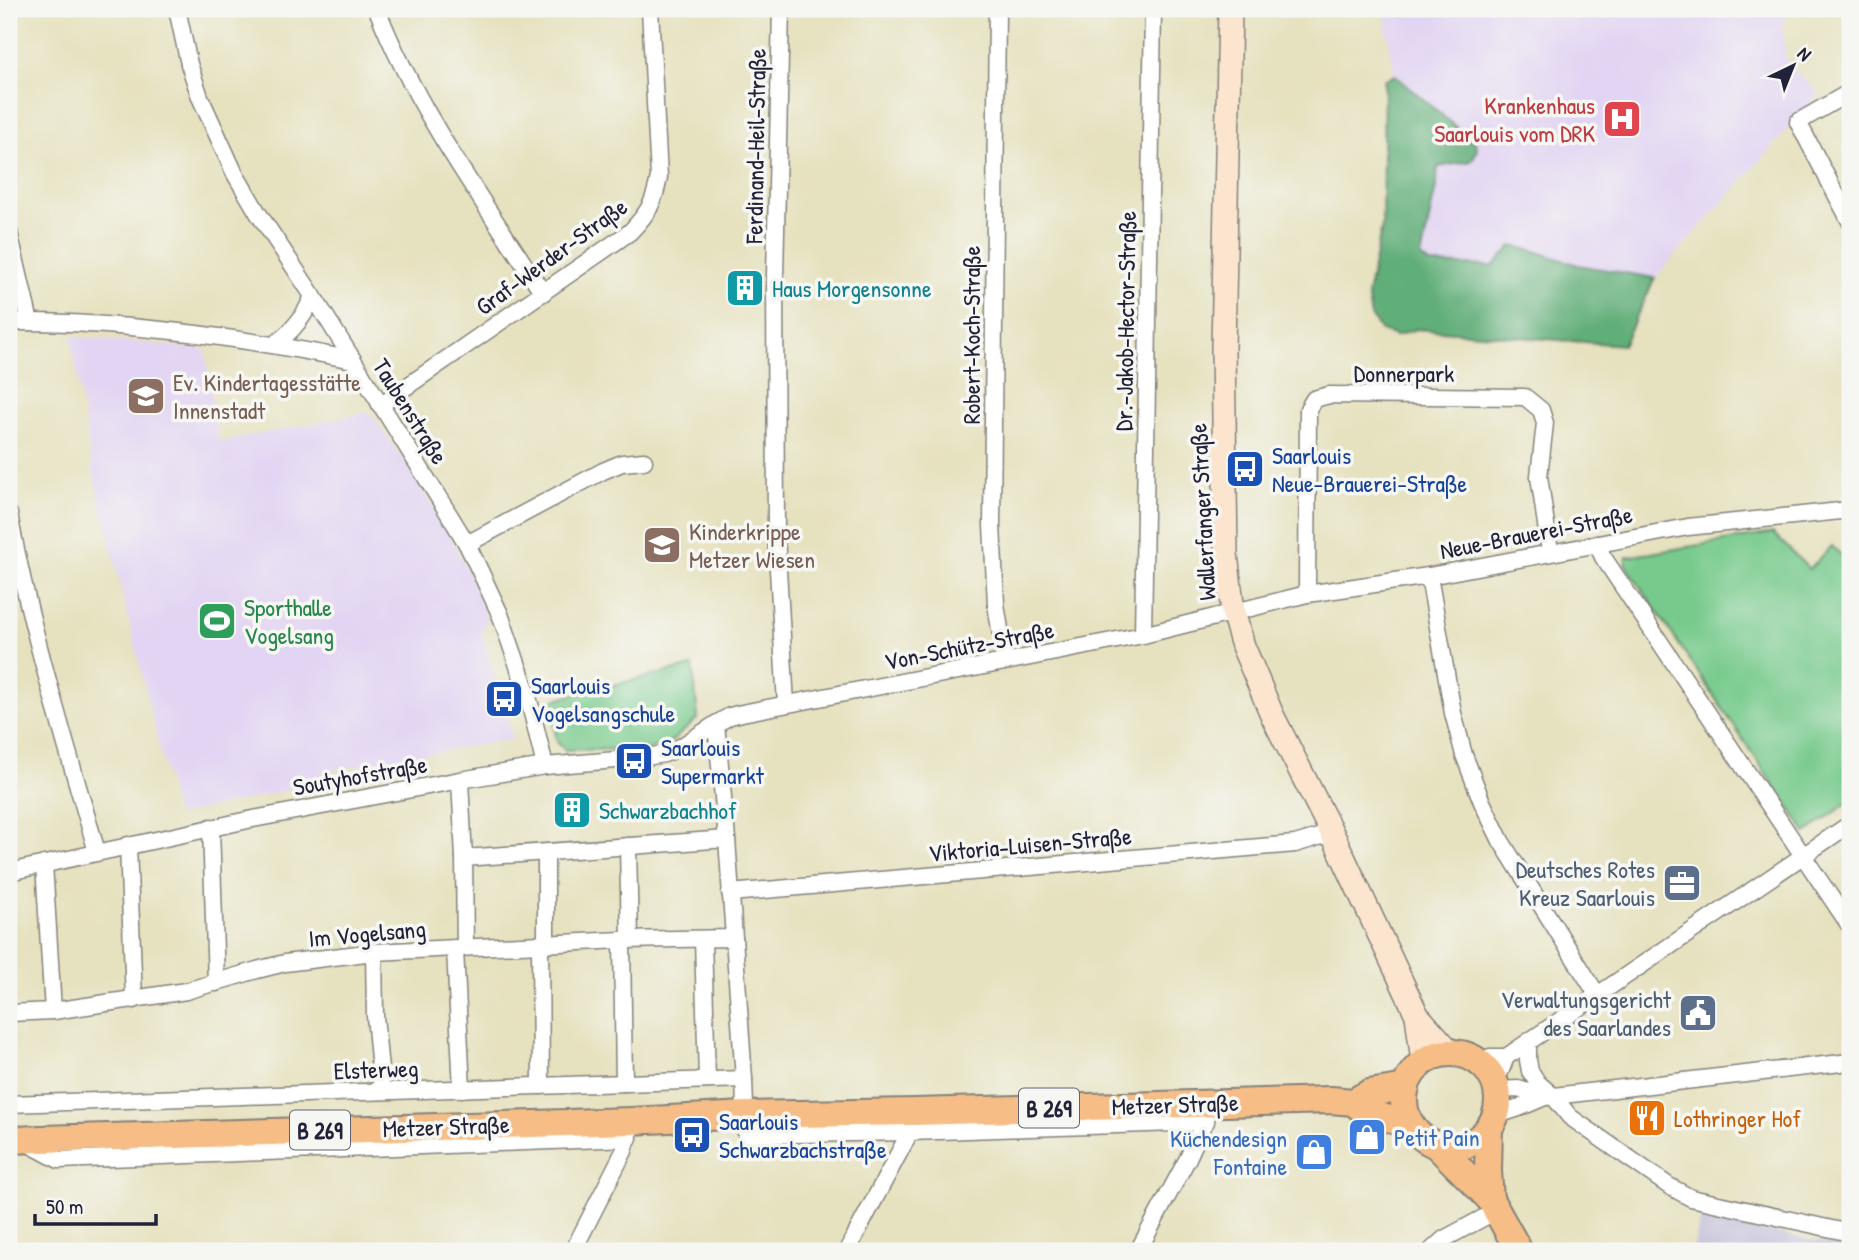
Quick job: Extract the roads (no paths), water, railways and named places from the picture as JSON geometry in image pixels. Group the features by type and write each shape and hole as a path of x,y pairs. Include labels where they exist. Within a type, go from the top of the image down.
{"main road":[{"name":"Wallerfanger Straße","path":"1230,9 1223,349 1226,554 1233,612 1243,646 1273,718 1332,833 1417,1015 1451,1053"},
{"name":"Wallerfanger Straße","path":"1417,1015 1423,1062"},
{"path":"1490,1105 1477,1139 1467,1144 1445,1147 1425,1139 1412,1126 1404,1103 1406,1087 1412,1073 1423,1062 1451,1053 1469,1057 1490,1105 1493,1205"},
{"name":"Metzer Straße","path":"1353,1102 1369,1093 1406,1087"},
{"name":"Metzer Straße","path":"15,1140 630,1129 745,1115 912,1122 1207,1113 1331,1100 1353,1102 1366,1112 1412,1126"},
{"path":"1435,1144 1493,1205 1519,1251"}],"street":[{"path":"177,9 188,64 235,174 353,360"},
{"path":"377,9 402,68 421,101 543,293"},
{"name":"Graf-Werder-Straße","path":"380,405 630,232 644,218 654,199 659,177 650,9"},
{"name":"Ferdinand-Heil-Straße","path":"781,9 775,276 776,536 786,704"},
{"name":"Robert-Koch-Straße","path":"997,9 992,525 996,604 1005,661"},
{"name":"Dr.-Jakob-Hector-Straße","path":"1143,635 1153,9"},
{"path":"1850,92 1798,122 1850,221"},
{"path":"9,232 30,322"},
{"path":"275,344 300,322 313,296"},
{"name":"Taubenstraße","path":"9,322 159,330 275,344 353,360 467,544 500,614 516,659 530,702 545,766"},
{"name":"Donnerpark","path":"1307,594 1308,410 1314,399 1329,395 1525,397 1541,410 1545,423 1539,476 1550,552"},
{"path":"467,544 603,471 622,463 644,461"},
{"name":"Neue-Brauerei-Straße","path":"1233,612 1307,594 1429,576 1688,527 1850,510"},
{"path":"9,514 36,633 97,852"},
{"path":"1597,544 1603,557 1850,926"},
{"path":"1429,576 1453,713 1464,755 1482,802 1501,841 1598,996"},
{"name":"Von-Schütz-Straße","path":"716,724 742,713 1143,635 1233,612"},
{"path":"716,724 727,839 745,1115"},
{"name":"Soutyhofstraße","path":"9,872 211,827 460,780 545,766 664,754 716,724"},
{"path":"460,780 464,858 460,949 463,1089"},
{"path":"1490,1105 1507,1057 1850,824"},
{"path":"211,827 216,983"},
{"name":"Viktoria-Luisen-Straße","path":"730,893 1295,844 1332,833"},
{"path":"464,858 727,839"},
{"path":"128,845 134,1000"},
{"path":"624,1083 628,846"},
{"path":"541,1086 546,853"},
{"path":"44,864 53,1010"},
{"name":"Im Vogelsang","path":"9,1013 134,1000 186,991 285,963 374,952 543,943 734,938"},
{"path":"703,939 706,1080"},
{"path":"374,952 375,1016 382,1091"},
{"path":"1528,1042 1530,1071 1549,1097 1570,1117 1669,1186 1691,1198 1850,1233"},
{"path":"1490,1105 1490,1057 1507,1057"},
{"path":"1490,1105 1519,1108 1549,1097 1850,1062"},
{"name":"Elsterweg","path":"9,1104 744,1079"},
{"path":"1490,1105 1518,1089 1549,1097"},
{"path":"1138,1251 1207,1113"},
{"path":"847,1251 912,1122"},
{"path":"573,1251 624,1151 630,1129"},
{"path":"1431,1251 1493,1205"}],"place":[{"name":"Krankenhaus Saarlouis vom DRK","path":"1622,119"},
{"name":"Haus Morgensonne","path":"745,288"},
{"name":"Ev. Kindertagesstätte Innenstadt","path":"146,396"},
{"name":"Saarlouis Neue-Brauerei-Straße","path":"1245,469"},
{"name":"Kinderkrippe Metzer Wiesen","path":"662,545"},
{"name":"Sporthalle Vogelsang","path":"217,621"},
{"name":"Saarlouis Vogelsangschule","path":"504,699"},
{"name":"Saarlouis Supermarkt","path":"634,761"},
{"name":"Schwarzbachhof","path":"572,810"},
{"name":"Deutsches Rotes Kreuz Saarlouis","path":"1682,883"},
{"name":"Verwaltungsgericht des Saarlandes","path":"1698,1013"},
{"name":"Lothringer Hof","path":"1647,1118"},
{"name":"Saarlouis Schwarzbachstraße","path":"692,1135"},
{"name":"Petit Pain","path":"1367,1137"},
{"name":"Küchendesign Fontaine","path":"1314,1152"}]}
